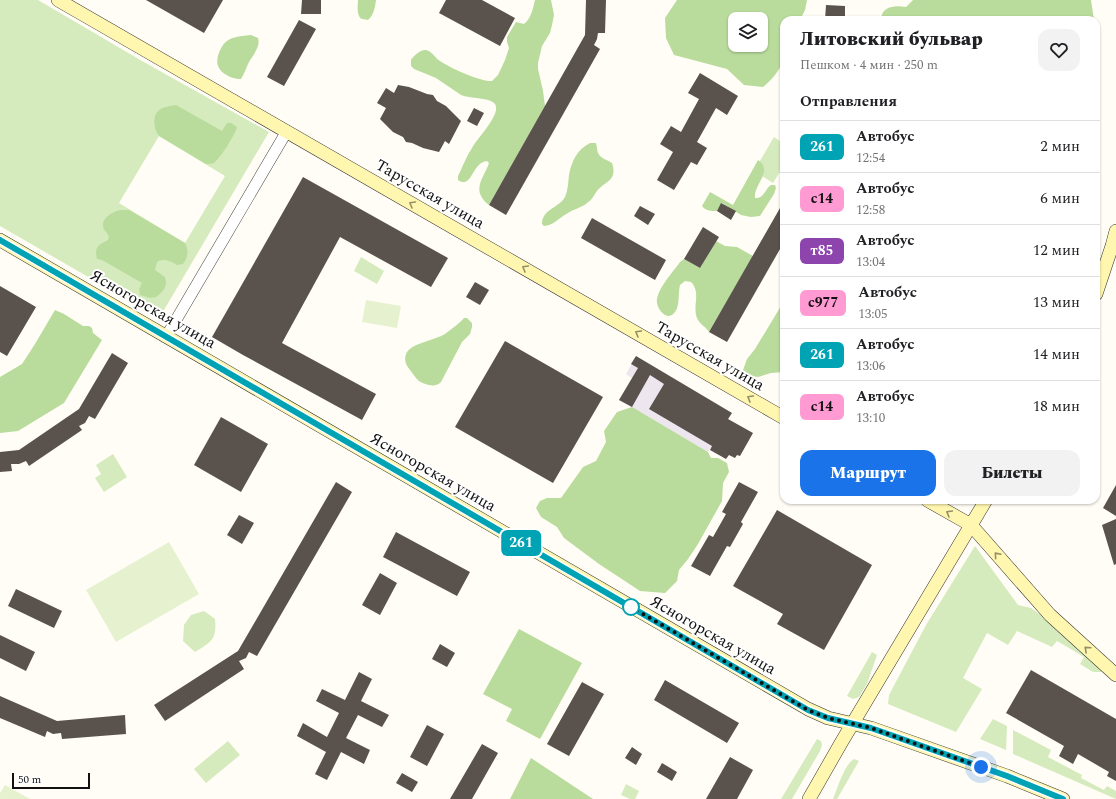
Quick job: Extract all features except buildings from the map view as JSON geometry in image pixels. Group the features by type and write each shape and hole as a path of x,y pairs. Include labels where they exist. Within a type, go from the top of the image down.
{"main road":[{"name":"Тарусская улица","path":"58,0 780,416"},
{"path":"1100,282 1116,231"},
{"name":"Ясногорская улица","path":"0,240 808,710 828,718 871,728 1007,776 1063,799"},
{"path":"934,504 971,525 1050,615 1116,675"},
{"path":"809,799 984,504"}],"street":[{"path":"166,337 287,132"}],"shaded area":[{"path":"636,356 732,413 708,452 619,400 632,378 626,374"}],"green space":[{"path":"0,0 38,0 142,61 269,132 164,310 160,313 154,315 0,226","holes":["159,136 225,176 185,243 119,203"]},
{"path":"358,0 376,0 373,13 368,20 360,18"},
{"path":"535,0 551,0 554,15 550,33 542,46 538,63 545,106 489,205 483,200 479,189 489,163 487,161 478,166 466,181 463,182 458,180 458,176 470,151 488,126 495,113 496,107 494,103 487,100 461,95 436,78 414,69 411,66 411,60 417,53 426,50 440,61 458,71 473,77 492,81 498,75 505,60 509,48 507,37 516,22 524,24 526,22 531,13"},
{"path":"677,0 807,0 802,16 780,16 780,67 770,81 763,87 744,85 727,69 674,55 666,38 665,18"},
{"path":"913,0 1091,0 1093,16 882,16 886,9 897,6 906,7"},
{"path":"251,35 258,38 259,41 256,51 241,79 231,77 222,72 218,66 217,60 219,52 223,46 227,41 233,38"},
{"path":"176,105 222,131 227,123 231,123 237,127 228,145 214,163 206,164 159,136 157,133 154,124 158,111 166,107"},
{"path":"774,137 780,141 780,172 773,183 754,171"},
{"path":"590,143 596,143 599,155 612,163 612,177 597,191 592,199 550,225 544,226 542,224 545,215 565,197 570,170 578,152"},
{"path":"758,160 762,164 764,173 755,193 755,198 760,197 771,185 775,185 776,188 774,194 760,216 751,217 741,215 722,203 717,211 707,210 702,206 710,192 733,205"},
{"path":"121,210 129,210 185,243 187,254 183,264 177,265 165,260 157,262 155,270 165,277 166,283 163,291 156,297 150,298 140,295 139,289 142,283 102,260 97,259 96,252 98,247 109,238 103,226 104,220 112,213"},
{"path":"716,241 725,246 737,247 753,256 709,332 699,322 696,315 696,291 691,282 685,281 680,285 678,306 672,315 669,316 662,313 658,306 657,299 663,285 680,262 684,259 700,268"},
{"path":"361,257 384,271 377,284 354,271"},
{"path":"366,300 401,306 397,328 362,322"},
{"path":"780,308 780,372 771,373 758,377 745,375 743,370 747,359 755,349"},
{"path":"55,310 83,326 89,326 92,328 93,333 102,340 64,403 18,431 0,433 0,377 22,364"},
{"path":"464,318 467,318 472,323 470,334 462,342 441,382 436,385 430,385 419,381 405,362 407,352 414,346 445,334"},
{"path":"632,407 708,452 711,458 718,458 727,463 729,472 723,483 722,501 698,544 679,570 677,581 665,593 640,591 599,564 564,538 557,527 541,517 536,508 540,501 547,498 561,498 583,467 596,461 606,442 604,431 617,412"},
{"path":"113,454 127,477 104,492 95,478 101,474 96,465"},
{"path":"169,542 199,594 116,642 86,590"},
{"path":"975,546 1018,605 1031,608 1053,624 1105,670 1101,672 1093,672 1080,664 1084,657 1057,641 1052,647 1017,631 1008,645 987,633 963,678 982,689 956,732 888,704 889,695 926,625"},
{"path":"204,611 215,619 215,632 209,643 195,652 183,641 184,625 191,615"},
{"path":"519,629 582,663 540,739 506,721 512,709 483,694"},
{"path":"872,652 877,655 867,684 859,697 853,699 847,696"},
{"path":"993,719 1007,726 1006,750 980,739"},
{"path":"1013,730 1051,750 1048,757 1082,775 1081,778 1104,790 1107,786 1116,791 1116,799 1013,754"},
{"path":"817,739 821,741 822,745 820,751 792,799 781,799"},
{"path":"228,741 240,755 206,783 194,769"},
{"path":"531,758 593,799 510,799"},
{"path":"854,759 859,761 837,799 833,799 844,771"},
{"path":"626,784 639,791 635,799 630,799 621,795"},
{"path":"5,785 30,799 0,799 0,793"}],"bus line":[{"name":"261","path":"0,240 808,710 828,718 871,728 1007,776 1063,799"}],"route":[{"path":"631,607 808,710 828,718 871,728 981,767"}]}
